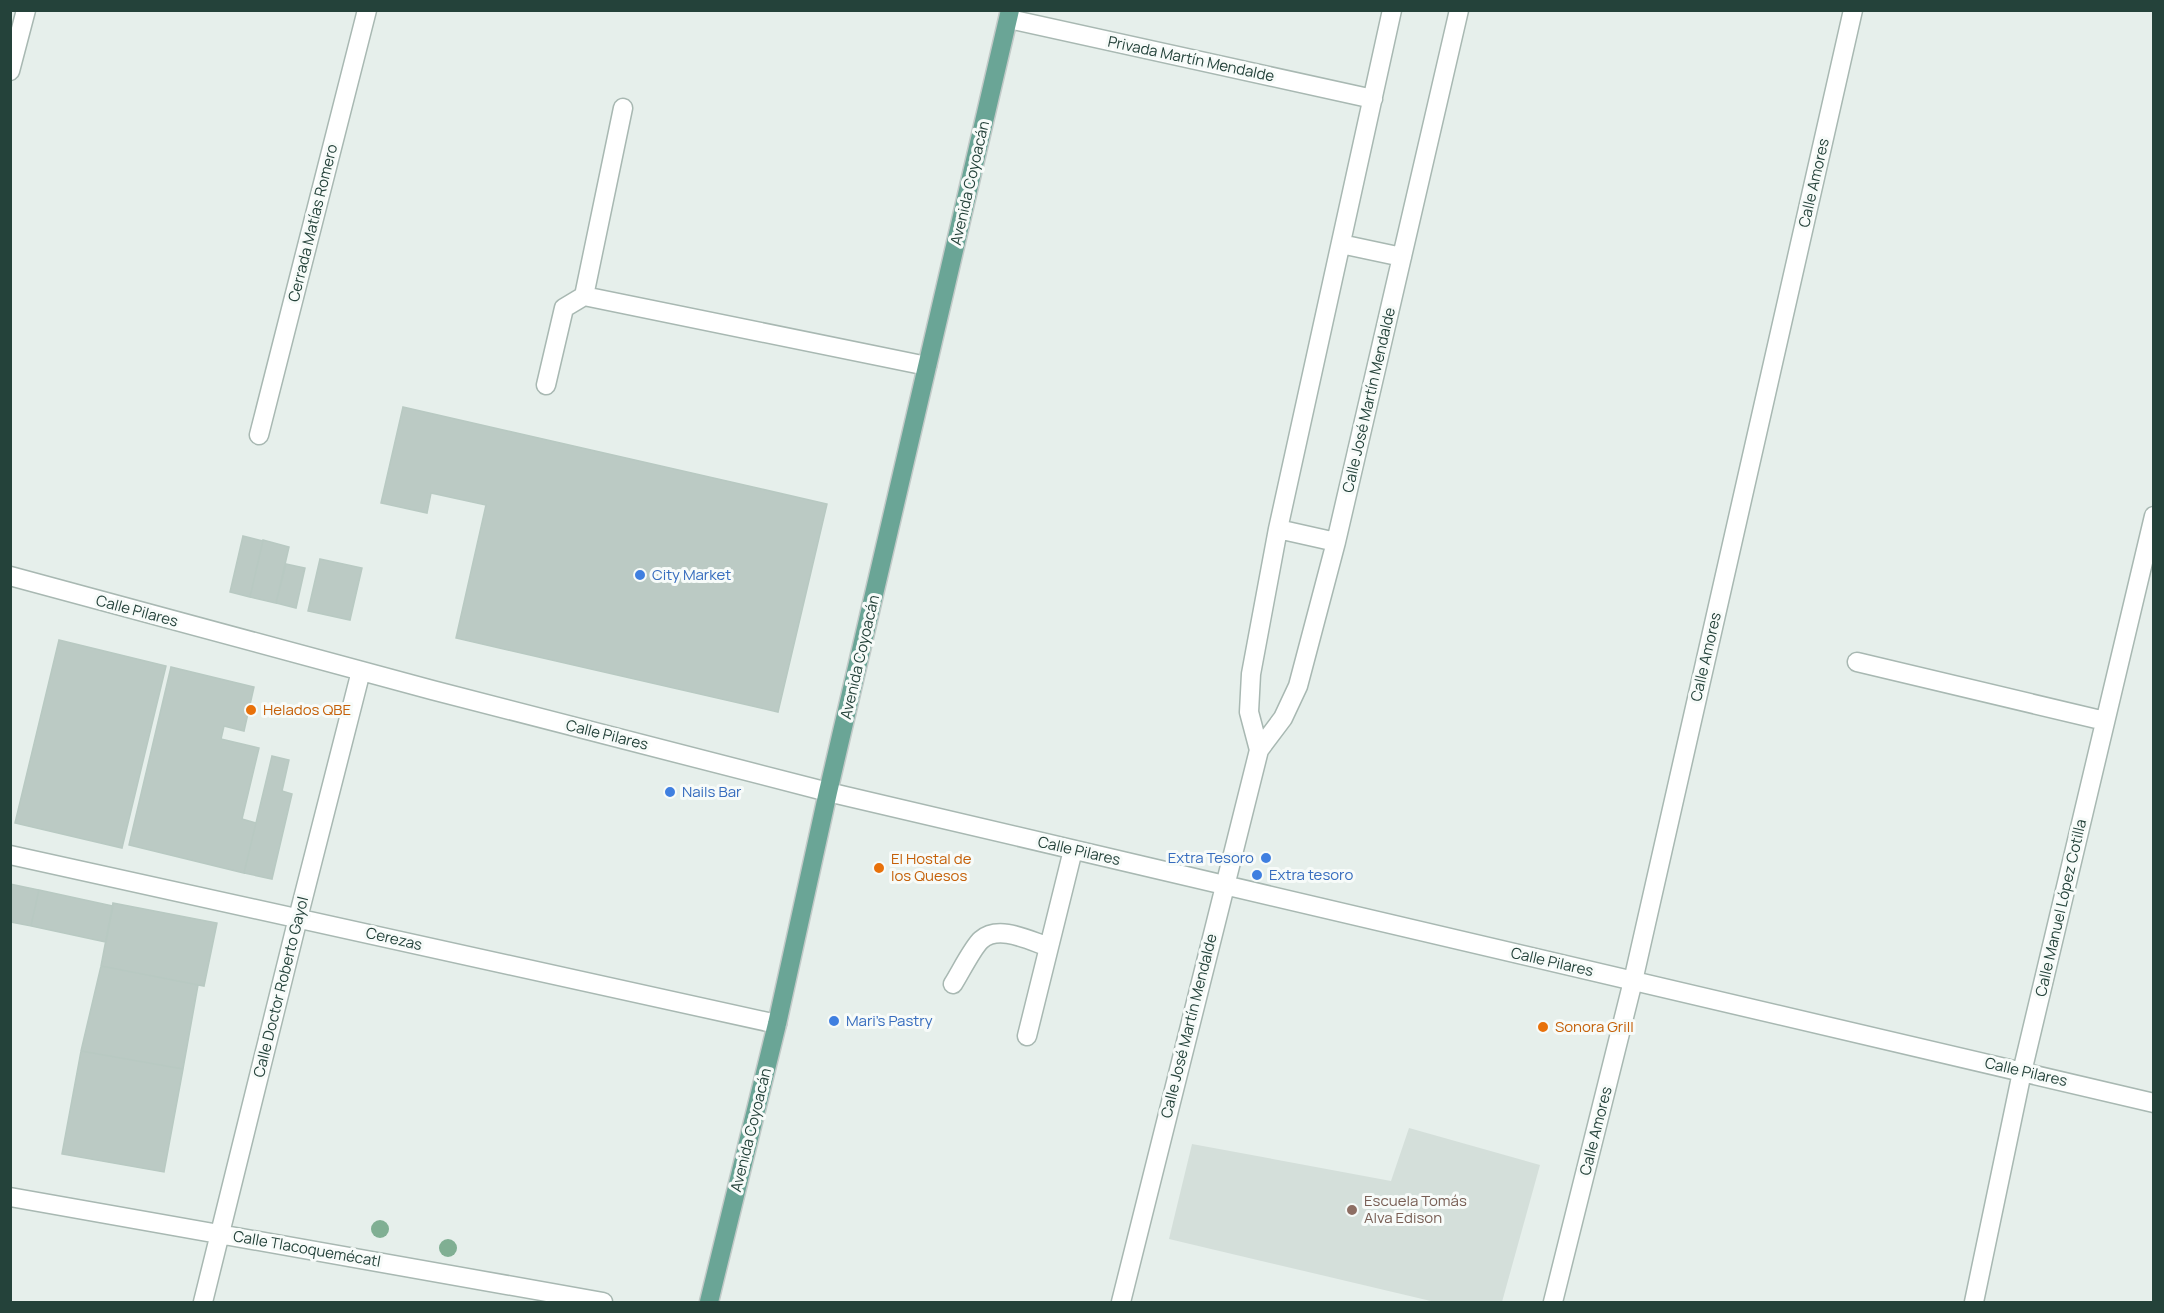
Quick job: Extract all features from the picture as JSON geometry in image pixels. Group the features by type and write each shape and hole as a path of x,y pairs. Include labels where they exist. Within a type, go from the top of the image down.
{"main road":[{"name":"Avenida Coyoacán","path":"709,1302 777,1024 828,792 1009,15"}],"street":[{"path":"10,71 26,10"},
{"name":"Cerrada Matías Romero","path":"259,435 367,10"},
{"name":"Calle José Martín Mendalde","path":"1259,750 1250,712 1251,674 1278,529 1392,10"},
{"name":"Calle José Martín Mendalde","path":"1121,1302 1223,885 1259,750 1283,718 1298,686 1336,542 1460,10"},
{"name":"Calle Amores","path":"1553,1302 1633,981 1853,10"},
{"name":"Privada Martín Mendalde","path":"1009,15 1373,99"},
{"path":"584,296 623,108"},
{"path":"1341,244 1402,257"},
{"path":"546,385 564,308 584,296 927,366"},
{"name":"Calle Manuel López Cotilla","path":"1974,1302 2022,1072 2154,516"},
{"path":"1278,529 1336,542"},
{"name":"Calle Pilares","path":"10,576 361,671 828,792 2154,1103"},
{"path":"1857,662 2105,721"},
{"name":"Calle Doctor Roberto Gayol","path":"202,1302 361,671"},
{"path":"1028,1035 1073,850"},
{"name":"Cerezas","path":"10,855 777,1024"},
{"path":"953,984 981,940 993,934 1010,934 1049,947"},
{"name":"Calle Tlacoquemécatl","path":"10,1197 603,1302"}],"shaded area":[{"name":"Escuela Tomás Alva Edison","path":"1409,1128 1540,1165 1502,1302 1435,1302 1169,1239 1192,1144 1391,1181"}],"building":[{"name":"City Market","path":"403,407 827,504 778,712 456,638 486,505 431,493 427,513 381,503"},
{"path":"243,536 263,541 250,597 230,592"},
{"path":"263,540 289,547 276,603 250,597"},
{"path":"320,559 362,568 350,620 308,611"},
{"path":"286,564 305,568 296,608 276,603"},
{"path":"59,640 166,666 122,848 15,823"},
{"path":"171,667 254,687 244,731 224,726 221,739 259,748 242,819 256,823 244,873 129,845"},
{"path":"272,756 289,760 282,791 292,794 272,879 244,873"},
{"path":"10,884 39,890 31,926 10,922"},
{"path":"39,890 113,906 106,942 31,926"},
{"path":"113,903 217,923 204,986 101,966"},
{"path":"101,966 198,985 183,1069 81,1051"},
{"path":"81,1051 183,1069 164,1172 62,1154"}],"place":[{"name":"City Market","path":"640,575"},
{"name":"Helados QBE","path":"251,710"},
{"name":"Nails Bar","path":"670,792"},
{"name":"Extra Tesoro","path":"1266,858"},
{"name":"El Hostal de los Quesos","path":"879,868"},
{"name":"Extra tesoro","path":"1257,875"},
{"name":"Mari's Pastry","path":"834,1021"},
{"name":"Sonora Grill","path":"1543,1027"},
{"name":"Escuela Tomás Alva Edison","path":"1352,1210"}]}
